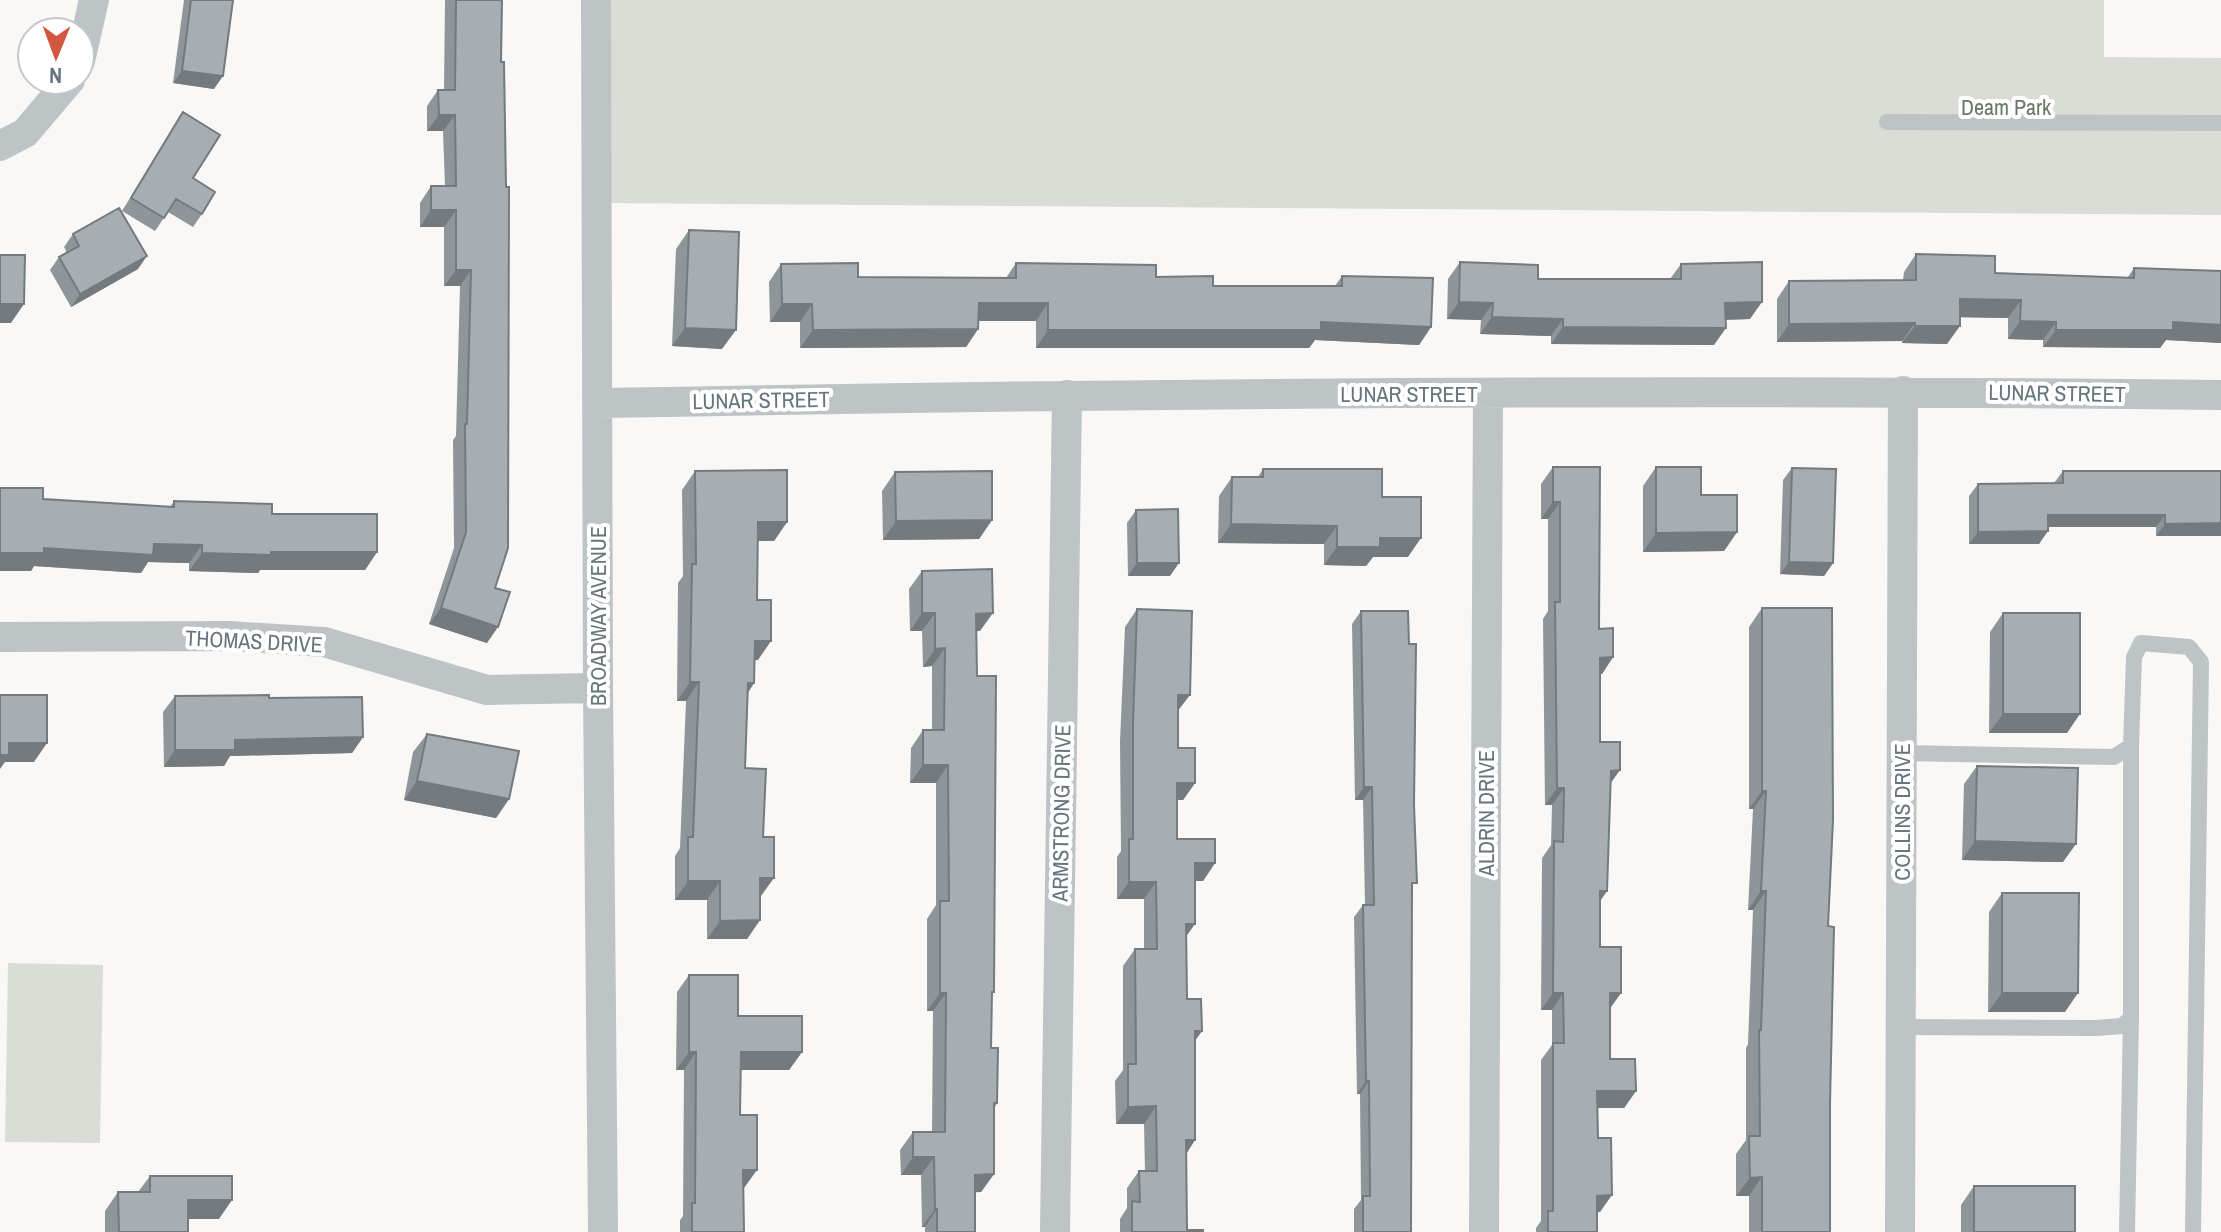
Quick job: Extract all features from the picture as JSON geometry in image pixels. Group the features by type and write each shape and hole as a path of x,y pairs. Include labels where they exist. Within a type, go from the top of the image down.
{"street":[{"name":"BROADWAY AVENUE","path":"596,0 603,1232"},
{"path":"0,146 25,133 56,96"},
{"name":"LUNAR STREET","path":"598,403 1067,395 1903,391 2221,395"},
{"name":"COLLINS DRIVE","path":"1900,1232 1903,391"},
{"name":"ALDRIN DRIVE","path":"1484,1232 1488,394"},
{"name":"ARMSTRONG DRIVE","path":"1055,1232 1067,395"},
{"name":"THOMAS DRIVE","path":"0,637 230,636 324,642 487,690 598,688"}],"lane":[{"path":"1887,122 2221,123"},
{"path":"2127,1232 2131,746 2134,657 2141,643 2189,647 2201,662 2193,1232"},
{"path":"1902,753 2114,757 2131,746"},
{"path":"1901,1027 2096,1028 2122,1026 2131,1018"}],"green space":[{"name":"Deam Park","path":"596,0 2104,0 2104,57 2221,58 2221,215 598,203"},
{"path":"8,963 103,965 100,1143 5,1142"}],"building":[{"path":"191,0 233,0 223,76 182,71"},
{"path":"456,0 502,0 501,62 504,62 506,187 509,187 508,548 495,588 510,592 498,627 441,608 466,532 465,424 471,270 456,270 456,210 431,210 431,186 456,186 455,115 439,115 438,90 455,90"},
{"path":"183,112 220,135 193,178 215,192 202,214 176,199 164,218 131,198"},
{"path":"119,208 147,256 80,294 59,257 79,246 73,234"},
{"path":"689,230 739,232 736,330 685,328"},
{"path":"1916,254 1995,256 1995,273 2134,278 2134,268 2221,271 2221,325 2173,322 2173,330 2056,330 2056,322 2020,321 2021,300 1960,299 1960,326 1915,326 1915,323 1789,324 1789,281 1916,280"},
{"path":"0,255 25,255 24,304 0,304"},
{"path":"1460,262 1538,265 1538,279 1681,279 1681,264 1762,262 1762,302 1725,303 1726,328 1563,327 1563,319 1492,317 1493,303 1459,302"},
{"path":"858,263 858,277 1016,278 1016,263 1156,265 1156,277 1213,276 1213,286 1342,286 1342,276 1433,278 1431,327 1321,322 1321,330 1048,330 1048,303 979,303 978,329 813,330 812,304 782,304 781,264"},
{"path":"1553,467 1600,467 1599,629 1613,628 1613,657 1600,658 1600,742 1620,742 1620,770 1611,771 1607,891 1600,891 1600,947 1621,947 1621,993 1610,993 1610,1059 1635,1059 1636,1091 1597,1091 1598,1138 1611,1138 1612,1195 1597,1196 1597,1232 1548,1232 1548,1211 1553,1211 1553,1043 1564,1043 1563,993 1553,993 1554,841 1563,842 1564,788 1557,788 1555,602 1560,602 1560,502 1553,502"},
{"path":"1656,467 1701,467 1701,495 1737,495 1737,532 1656,533"},
{"path":"1792,468 1836,469 1833,563 1789,562"},
{"path":"1263,469 1382,469 1382,497 1421,497 1421,538 1380,538 1380,547 1337,547 1337,526 1231,524 1232,477 1263,477"},
{"path":"787,470 787,522 758,522 757,600 771,600 771,641 755,641 754,683 748,683 745,768 766,769 763,837 774,837 774,878 760,878 760,920 720,921 720,881 688,881 688,837 693,837 699,682 690,682 692,564 696,564 695,471"},
{"path":"992,471 992,520 896,521 895,472"},
{"path":"2063,471 2221,471 2221,523 2165,524 2165,515 2048,515 2048,531 1978,532 1978,484 2063,483"},
{"path":"0,488 43,488 43,499 174,507 174,501 272,504 272,514 377,514 377,552 202,553 202,545 154,544 153,555 44,548 44,553 0,553"},
{"path":"1178,509 1179,563 1137,563 1136,510"},
{"path":"992,569 993,613 976,614 977,676 996,676 991,1048 998,1048 994,1174 975,1175 975,1232 937,1232 934,1157 913,1157 913,1132 945,1132 946,993 940,993 940,901 949,901 948,765 923,765 923,730 944,730 945,648 935,649 935,613 922,613 922,571"},
{"path":"1762,608 1832,608 1833,820 1828,926 1834,927 1830,1232 1762,1232 1762,1177 1750,1178 1749,1136 1760,1136 1759,1030 1766,891 1761,891 1766,791 1762,791"},
{"path":"1137,609 1192,611 1190,695 1178,695 1178,748 1195,748 1195,783 1177,783 1177,839 1215,839 1215,863 1195,863 1195,924 1186,924 1187,999 1201,999 1202,1031 1195,1031 1195,1140 1186,1140 1187,1230 1203,1232 1132,1232 1132,1201 1140,1202 1139,1171 1157,1171 1156,1106 1128,1107 1128,1064 1136,1064 1135,949 1157,949 1156,882 1129,882 1129,839 1133,839"},
{"path":"1361,611 1408,611 1409,644 1416,644 1414,805 1417,883 1412,883 1411,1232 1363,1232 1363,1196 1370,1196 1363,905 1374,905 1372,787 1364,787"},
{"path":"2003,613 2080,613 2080,714 2003,714"},
{"path":"0,695 47,695 47,743 9,743 9,755 0,755"},
{"path":"269,695 269,698 362,697 363,737 235,740 235,750 175,750 175,696"},
{"path":"427,734 519,751 509,799 417,781"},
{"path":"1977,766 2078,768 2076,844 1975,841"},
{"path":"2002,893 2079,893 2078,993 2002,993"},
{"path":"689,975 738,975 738,1016 802,1016 802,1052 741,1052 740,1115 757,1115 757,1170 743,1170 744,1232 692,1232 696,1052 689,1052"},
{"path":"150,1176 232,1176 232,1200 188,1200 188,1232 119,1232 118,1192 150,1192"},
{"path":"1974,1186 2075,1186 2075,1232 1974,1232"}]}
